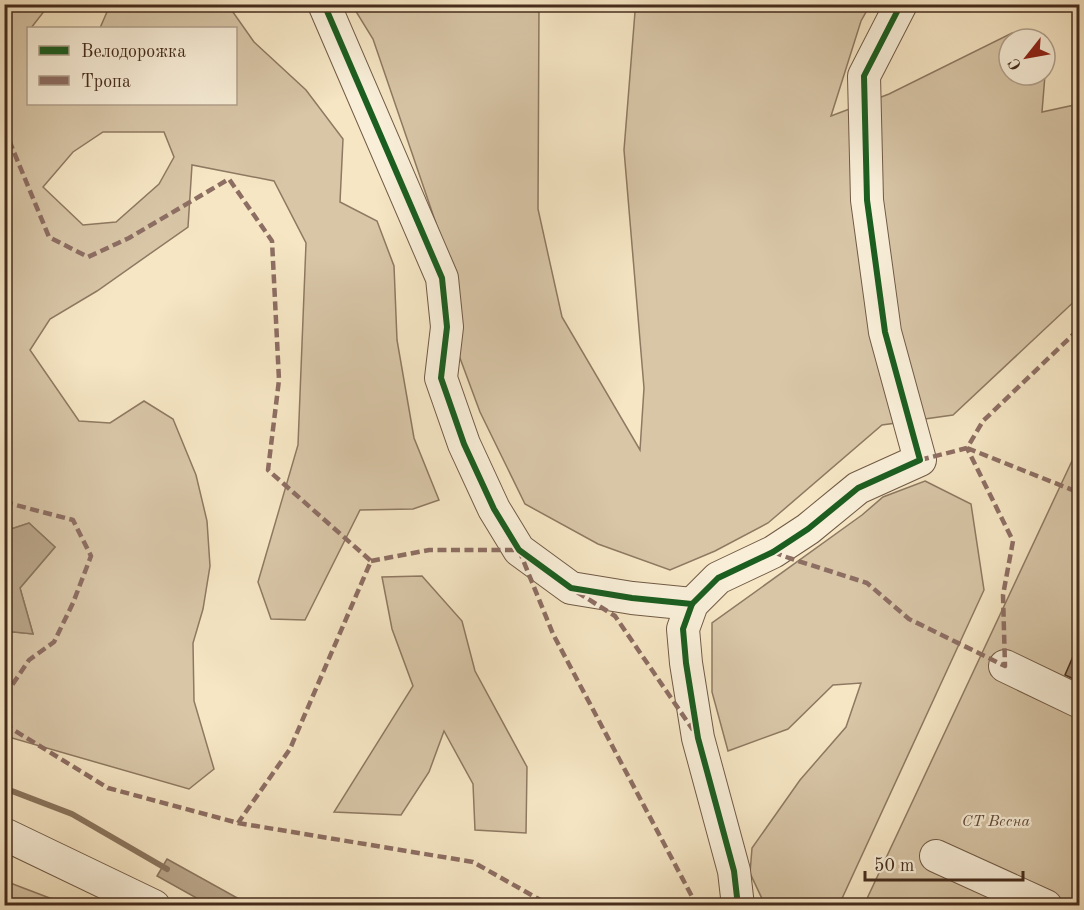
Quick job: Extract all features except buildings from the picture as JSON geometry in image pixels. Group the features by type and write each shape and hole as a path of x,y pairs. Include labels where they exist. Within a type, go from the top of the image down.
{"street":[{"path":"324,4 442,278 447,327 441,378 464,444 494,509 519,549 571,588 632,598 692,604"},
{"path":"738,906 734,871 698,738 683,629 692,604 718,578 773,552 858,488 920,460 885,332 867,200 864,76 901,4"},
{"path":"1005,666 1080,702"},
{"path":"4,834 154,906"},
{"path":"936,856 1046,906"}],"green space":[{"path":"5,5 49,5 32,27 27,27 27,105 237,105 237,27 100,27 110,5 228,5 254,42 306,90 343,139 340,202 377,221 394,266 397,340 414,438 439,500 413,509 360,510 305,620 271,619 258,582 298,445 306,243 274,181 192,165 188,227 97,291 50,319 30,350 79,421 110,423 144,401 173,419 196,475 207,521 210,566 203,609 193,643 194,701 214,769 189,789 5,736 5,631 33,634 20,588 55,547 29,523 5,531 4,241 6,202","holes":["103,132 164,132 174,157 159,184 116,222 83,225 43,187 73,152"]},
{"path":"352,5 539,5 538,209 562,317 640,450 644,388 624,150 635,12 639,5 870,5 861,21 831,116 889,94 997,40 997,87 1044,87 1042,112 1079,104 1079,297 953,415 882,425 768,523 715,551 670,570 598,544 525,504 480,412 457,350 442,241 373,39"},
{"name":"СТ Весна","path":"1079,446 1079,905 864,905"},
{"path":"925,481 971,504 984,590 839,905 765,905 750,873 752,848 800,780 846,727 861,683 833,685 788,729 728,751 712,692 712,623 862,515 883,497"},
{"path":"422,576 462,621 475,671 527,767 526,833 475,830 473,784 444,731 429,772 401,815 334,812 413,686 392,629 382,577"},
{"path":"5,881 68,905 5,905"}],"shaded area":[{"path":"29,523 55,547 20,588 33,634 4,631 5,531"},
{"path":"167,859 250,905 209,905 157,876"}],"waterway":[{"path":"4,788 72,814 167,869"}],"marked path":[{"path":"4,128 49,237 88,257 129,238 229,179 272,241 279,380 268,470 371,561 290,749 238,823"},
{"path":"920,460 967,448 983,421 1080,328"},
{"path":"967,448 1080,493"},
{"path":"773,552 867,583 909,619 1005,666 1003,595 1013,541 967,448"},
{"path":"4,502 73,520 91,556 73,603 54,642 29,660 4,697"},
{"path":"371,561 429,550 519,550 553,634 697,906"},
{"path":"577,592 615,616 693,730"},
{"path":"4,724 108,788 238,823 473,862 551,906"}],"cycle path":[{"path":"324,4 442,278 447,327 441,378 464,444 494,509 519,550 571,588 632,598 692,604"},
{"path":"738,906 734,871 698,738 683,629 692,604 718,578 773,552 808,529 858,488 920,460 885,332 867,200 864,76 901,4"}]}
